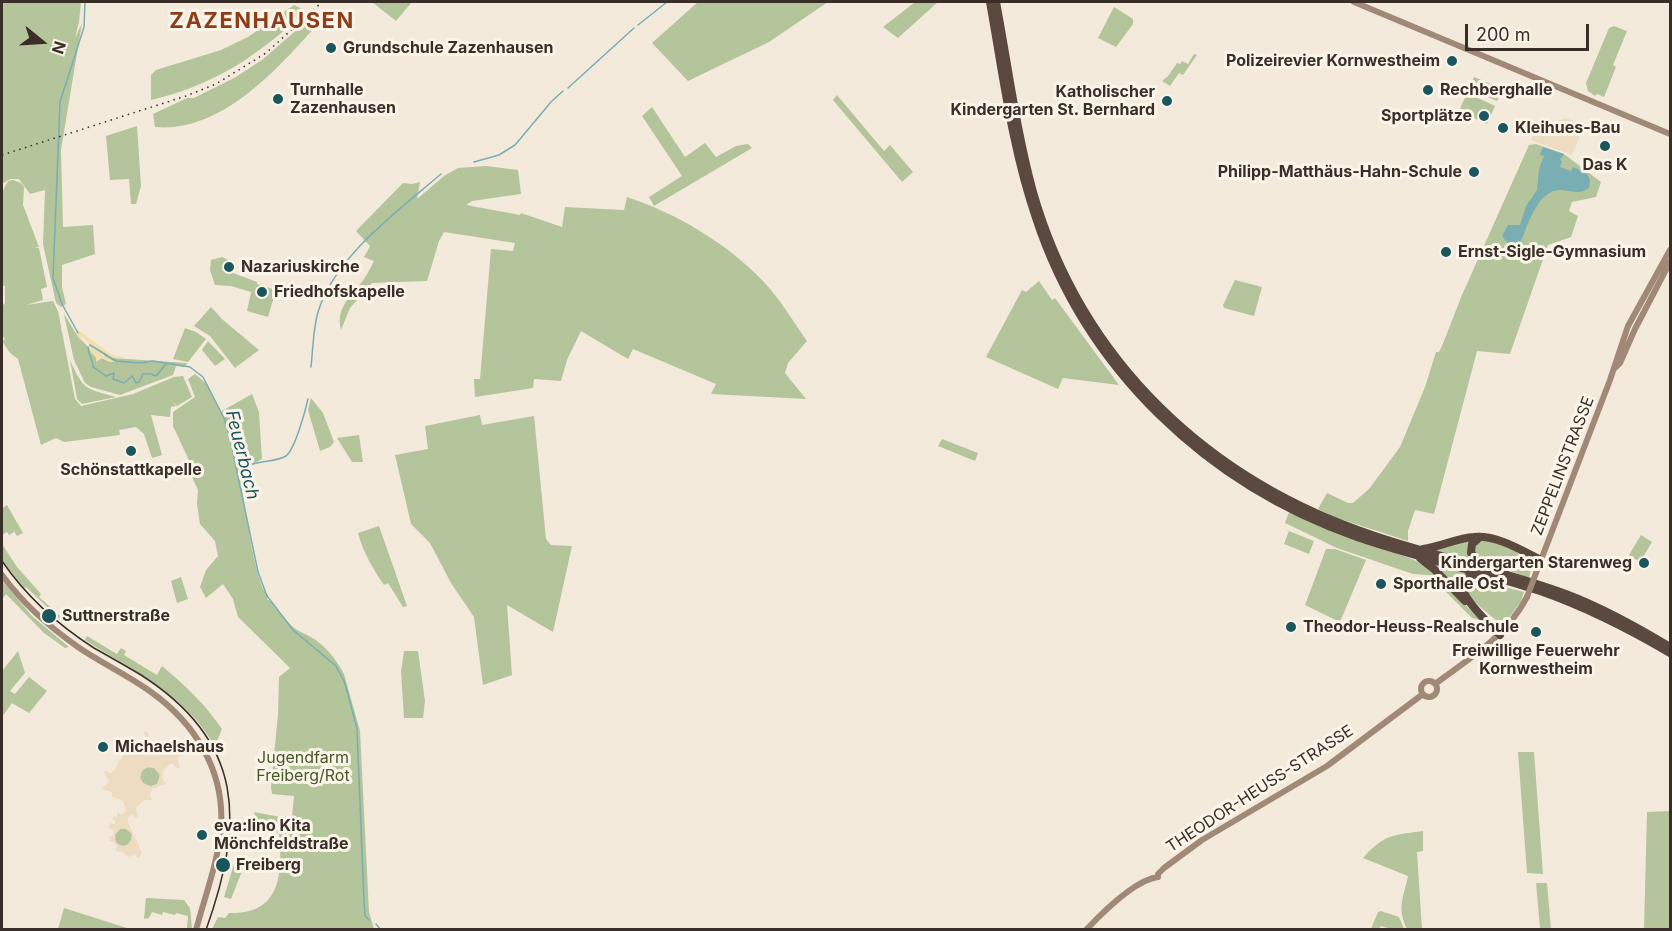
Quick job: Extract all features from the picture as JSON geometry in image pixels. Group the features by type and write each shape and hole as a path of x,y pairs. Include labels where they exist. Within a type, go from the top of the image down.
{"highway":[{"path":"990,2 1018,155 1036,220 1080,315 1118,370 1165,422 1191,445 1248,486 1304,516 1355,536 1486,571 1585,602 1671,647"},
{"path":"996,2 1024,153 1052,253"},
{"path":"1417,552 1472,537 1481,537 1502,542 1541,560"},
{"path":"1481,537 1472,544 1471,553 1486,571 1583,608 1623,626 1671,653"},
{"path":"1417,552 1466,602 1474,607"},
{"path":"1486,571 1470,576 1462,585 1465,596 1500,634"}],"street":[{"path":"1354,2 1671,134"},
{"name":"ZEPPELINSTRASSE","path":"1536,573 1614,369 1628,326 1671,249"},
{"name":"ZEPPELINSTRASSE","path":"1614,369 1620,363 1635,329 1671,262"},
{"name":"THEODOR-HEUSS-STRASSE","path":"1436,684 1500,634 1518,613 1536,573"},
{"path":"2,575 22,600 44,621 84,651 160,699 183,720 201,743 216,776 221,820 218,849 196,930"},
{"name":"THEODOR-HEUSS-STRASSE","path":"1430,681 1436,684 1437,691 1434,695 1428,697 1424,694 1422,687 1425,682 1430,681"},
{"name":"THEODOR-HEUSS-STRASSE","path":"1086,930 1126,895 1144,882 1158,878 1160,872 1202,840 1299,785 1424,694"}],"green space":[{"path":"2,2 81,2 75,38 82,23 61,150 63,227 93,225 95,254 62,265 62,287 66,304 61,307 56,303 43,244 45,190 30,194 19,179 10,179 2,184"},
{"path":"372,2 412,2 396,21"},
{"path":"698,2 828,2 769,42 688,81 652,43"},
{"path":"915,2 938,2 898,38 883,27"},
{"path":"294,5 306,11 253,55 196,86 151,100 151,75 156,70 221,50 248,37"},
{"path":"1114,7 1133,19 1133,24 1116,47 1098,38"},
{"path":"308,20 317,25 266,78 246,95 203,120 180,126 155,127 153,114 187,98 194,98 236,77 262,60"},
{"path":"1614,26 1627,31 1613,65 1616,67 1604,97 1597,94 1595,96 1588,91 1586,83 1609,28"},
{"path":"1194,54 1197,55 1183,75 1179,73 1170,86 1162,81 1177,63 1180,64 1182,61 1188,64"},
{"path":"1474,77 1503,89 1497,101 1469,89"},
{"path":"1467,93 1495,106 1487,124 1459,111"},
{"path":"837,95 884,151 890,145 913,172 902,182 833,100"},
{"path":"652,107 685,157 705,143 716,157 736,146 748,144 752,148 654,206 649,197 682,176 642,116"},
{"path":"137,126 141,186 136,204 131,204 129,179 110,180 106,136"},
{"path":"1536,144 1564,154 1601,182 1596,197 1572,202 1569,211 1578,216 1571,237 1548,245 1510,354 1477,351 1434,514 1415,510 1408,531 1408,541 1337,518 1318,509 1327,493 1353,503 1369,489 1400,447 1425,387 1436,352 1439,352 1442,346 1462,295 1529,145"},
{"path":"486,166 518,170 521,194 472,201 466,205 520,215 521,213 562,227 565,207 624,210 627,197 664,212 718,242 763,281 807,341 788,363 785,373 806,399 711,394 716,384 633,349 628,359 581,331 567,360 561,381 534,379 533,388 475,397 474,379 480,379 491,249 513,251 515,243 444,232 427,281 372,283 350,308 341,330 342,308 364,279 374,261 364,257 370,246 356,231 403,183 420,182 417,199 444,176 458,168"},
{"path":"13,180 24,187 23,205 39,247 34,248 39,248 47,287 41,289 43,300 26,305 53,301 58,311 75,399 81,406 133,394 174,377 183,376 192,397 177,406 171,400 176,406 171,407 170,417 151,415 162,455 152,458 144,434 136,427 119,430 120,435 64,442 56,438 41,445 18,359 10,353 2,341 5,339 2,335 2,306 5,303 5,286 2,285 2,192 8,181"},
{"path":"222,257 228,260 225,270 276,290 268,317 247,311 251,292 231,286 215,285 210,270 211,260"},
{"path":"1235,280 1262,287 1254,316 1224,308 1223,305"},
{"path":"1039,281 1052,300 1055,298 1119,385 1063,378 1058,389 986,357 1022,290 1026,292"},
{"path":"211,307 259,350 235,368 210,336 194,326"},
{"path":"64,314 77,335 99,359 114,362 104,356 104,352 112,358 187,363 185,367 176,366 173,375 120,395 91,387 85,383 74,360"},
{"path":"185,328 206,339 188,362 173,359"},
{"path":"208,341 225,359 215,366 202,350"},
{"path":"70,360 79,378 87,387 116,397 82,404 77,399"},
{"name":"Jugendfarm Freiberg/Rot","path":"195,374 207,384 223,416 222,411 252,394 259,412 262,459 239,472 258,575 268,595 267,599 293,627 325,648 336,660 344,674 360,731 369,912 374,929 212,929 218,917 225,918 229,913 246,912 259,907 275,890 280,864 279,834 256,818 254,812 291,819 294,796 272,794 271,787 279,677 290,668 238,617 233,599 223,584 206,598 200,587 206,570 218,556 215,541 200,524 197,504 198,490 191,475 194,471 173,426 173,412 195,397 188,379"},
{"path":"311,398 323,413 334,442 330,447 320,451 308,410"},
{"path":"480,415 482,425 534,416 546,539 551,545 572,546 553,632 507,605 512,675 483,685 474,617 451,583 430,543 411,524 395,455 428,449 425,426"},
{"path":"359,435 363,462 352,462 337,438"},
{"path":"942,439 978,453 975,461 938,446"},
{"path":"7,505 23,533 17,536 12,528 14,532 2,535 2,508"},
{"path":"1289,512 1430,568 1480,620 1472,618 1429,575 1413,574 1337,548 1285,523"},
{"path":"379,526 407,606 403,607 388,583 384,585 360,540 358,533"},
{"path":"1289,531 1314,541 1309,554 1284,544"},
{"path":"1641,535 1652,542 1640,562 1629,555"},
{"path":"1473,538 1468,544 1469,558 1458,558 1431,550"},
{"path":"1480,540 1493,542 1523,556 1532,565 1529,578 1474,556 1476,543"},
{"path":"2,544 17,567 41,594 39,597 67,622 65,624 26,587 24,588 2,560"},
{"path":"1326,549 1335,549 1366,560 1340,622 1305,605"},
{"path":"1432,563 1469,573 1461,578 1459,591"},
{"path":"181,577 188,599 177,603 171,581"},
{"path":"1477,580 1524,592 1521,601 1503,626 1472,600 1466,591 1468,584"},
{"path":"2,581 32,616 69,647 65,648 44,633 6,594 2,599"},
{"path":"87,636 117,654 121,648 126,651 124,655 157,675 162,666 195,696 216,720 222,729 217,741 213,743 186,709 171,696 139,673 85,640"},
{"path":"18,651 25,673 10,691 15,694 29,677 47,691 29,713 12,703 2,717 2,671"},
{"path":"404,651 418,651 425,701 423,718 404,718 401,672"},
{"path":"1518,752 1534,752 1543,874 1527,873"},
{"path":"150,767 157,770 160,777 157,784 150,787 143,784 140,777 143,770"},
{"path":"1670,811 1670,929 1644,929 1647,812"},
{"path":"123,828 129,831 132,837 129,843 123,846 117,843 114,837 117,831"},
{"path":"1423,831 1423,851 1417,852 1422,929 1407,929 1402,909 1408,876 1363,858 1377,844 1390,837"},
{"path":"234,864 244,866 231,899 224,897"},
{"path":"1536,883 1547,883 1551,929 1540,929"},
{"path":"146,898 184,900 190,908 192,929 187,929 188,916 176,913 175,915 163,912 162,915 152,912 149,918 144,919"},
{"path":"64,908 127,928 127,929 58,929"},
{"path":"1378,912 1399,917 1404,929 1381,926 1379,929 1371,929"}],"sand":[{"path":"78,330 112,355 125,358 112,358 104,352 104,356 115,362 102,358 96,362 87,342 80,335 85,343 78,336 76,331"}],"shaded area":[{"path":"1566,118 1584,125 1572,155 1531,140 1536,130 1544,133 1550,120 1554,122"},
{"path":"147,731 156,754 165,755 172,749 176,751 186,749 186,751 178,758 180,767 178,769 170,764 163,771 162,778 166,784 152,789 150,796 152,800 144,800 136,808 138,816 128,817 128,822 142,853 139,858 134,855 128,857 121,851 118,852 114,841 110,841 109,837 113,836 114,831 108,827 110,823 116,822 112,818 114,816 117,818 117,812 122,815 126,810 123,801 111,796 112,792 102,789 109,781 105,771 111,773 115,770 124,754 118,746 127,743 129,747 135,743 140,747 142,743 147,744 144,732","holes":["147,767 154,768 160,775 157,784 151,786 143,783 140,777 142,771","120,829 126,829 132,834 131,840 127,845 121,846 116,842 115,835"]}],"water":[{"path":"1543,147 1564,154 1560,160 1562,161 1560,167 1571,171 1573,167 1587,174 1590,180 1589,188 1579,192 1554,191 1546,195 1535,209 1521,241 1516,245 1509,245 1502,236 1508,225 1520,225 1526,206 1537,190 1539,169 1544,156 1540,155"}],"waterway":[{"name":"Feuerbach","path":"78,333 62,304 53,278 60,102 84,27 85,2"},
{"path":"638,25 667,2"},
{"path":"568,88 634,28"},
{"path":"474,162 499,155 515,145 563,91"},
{"path":"311,367 318,312 338,272 370,236 441,174"},
{"name":"Feuerbach","path":"90,345 116,361 140,363 153,361 190,367 203,377 224,418 258,572 267,596 293,630 336,666 348,694 357,729 364,901 365,916 369,920"},
{"name":"Feuerbach","path":"88,347 93,367 106,376 114,373 113,379 124,383 132,376 136,383 143,374 156,376 166,364"},
{"path":"238,473 250,465 286,456 296,438 308,399"},
{"name":"Feuerbach","path":"376,924 381,930"}],"tram line":[{"path":"2,561 32,598 68,630 141,675 175,701 201,728 218,757 227,788 230,820 227,854 206,930"}],"railway":[{"path":"2,155 186,96 216,84 266,53 322,2"}],"place":[{"name":"Grundschule Zazenhausen","path":"331,48"},
{"name":"Polizeirevier Kornwestheim","path":"1452,61"},
{"name":"Rechberghalle","path":"1428,90"},
{"name":"Turnhalle Zazenhausen","path":"278,99"},
{"name":"Katholischer Kindergarten St. Bernhard","path":"1167,101"},
{"name":"Sportplätze","path":"1484,116"},
{"name":"Kleihues-Bau","path":"1503,128"},
{"name":"Das K","path":"1605,146"},
{"name":"Philipp-Matthäus-Hahn-Schule","path":"1474,172"},
{"name":"Ernst-Sigle-Gymnasium","path":"1446,252"},
{"name":"Nazariuskirche","path":"229,267"},
{"name":"Friedhofskapelle","path":"262,292"},
{"name":"Schönstattkapelle","path":"131,451"},
{"name":"Kindergarten Starenweg","path":"1644,563"},
{"name":"Sporthalle Ost","path":"1381,584"},
{"name":"Suttnerstraße","path":"49,616"},
{"name":"Theodor-Heuss-Realschule","path":"1291,627"},
{"name":"Freiwillige Feuerwehr Kornwestheim","path":"1536,632"},
{"name":"Michaelshaus","path":"103,747"},
{"name":"eva:lino Kita Mönchfeldstraße","path":"202,835"},
{"name":"Freiberg","path":"223,865"}],"district":[{"name":"ZAZENHAUSEN","path":"262,21"}]}
